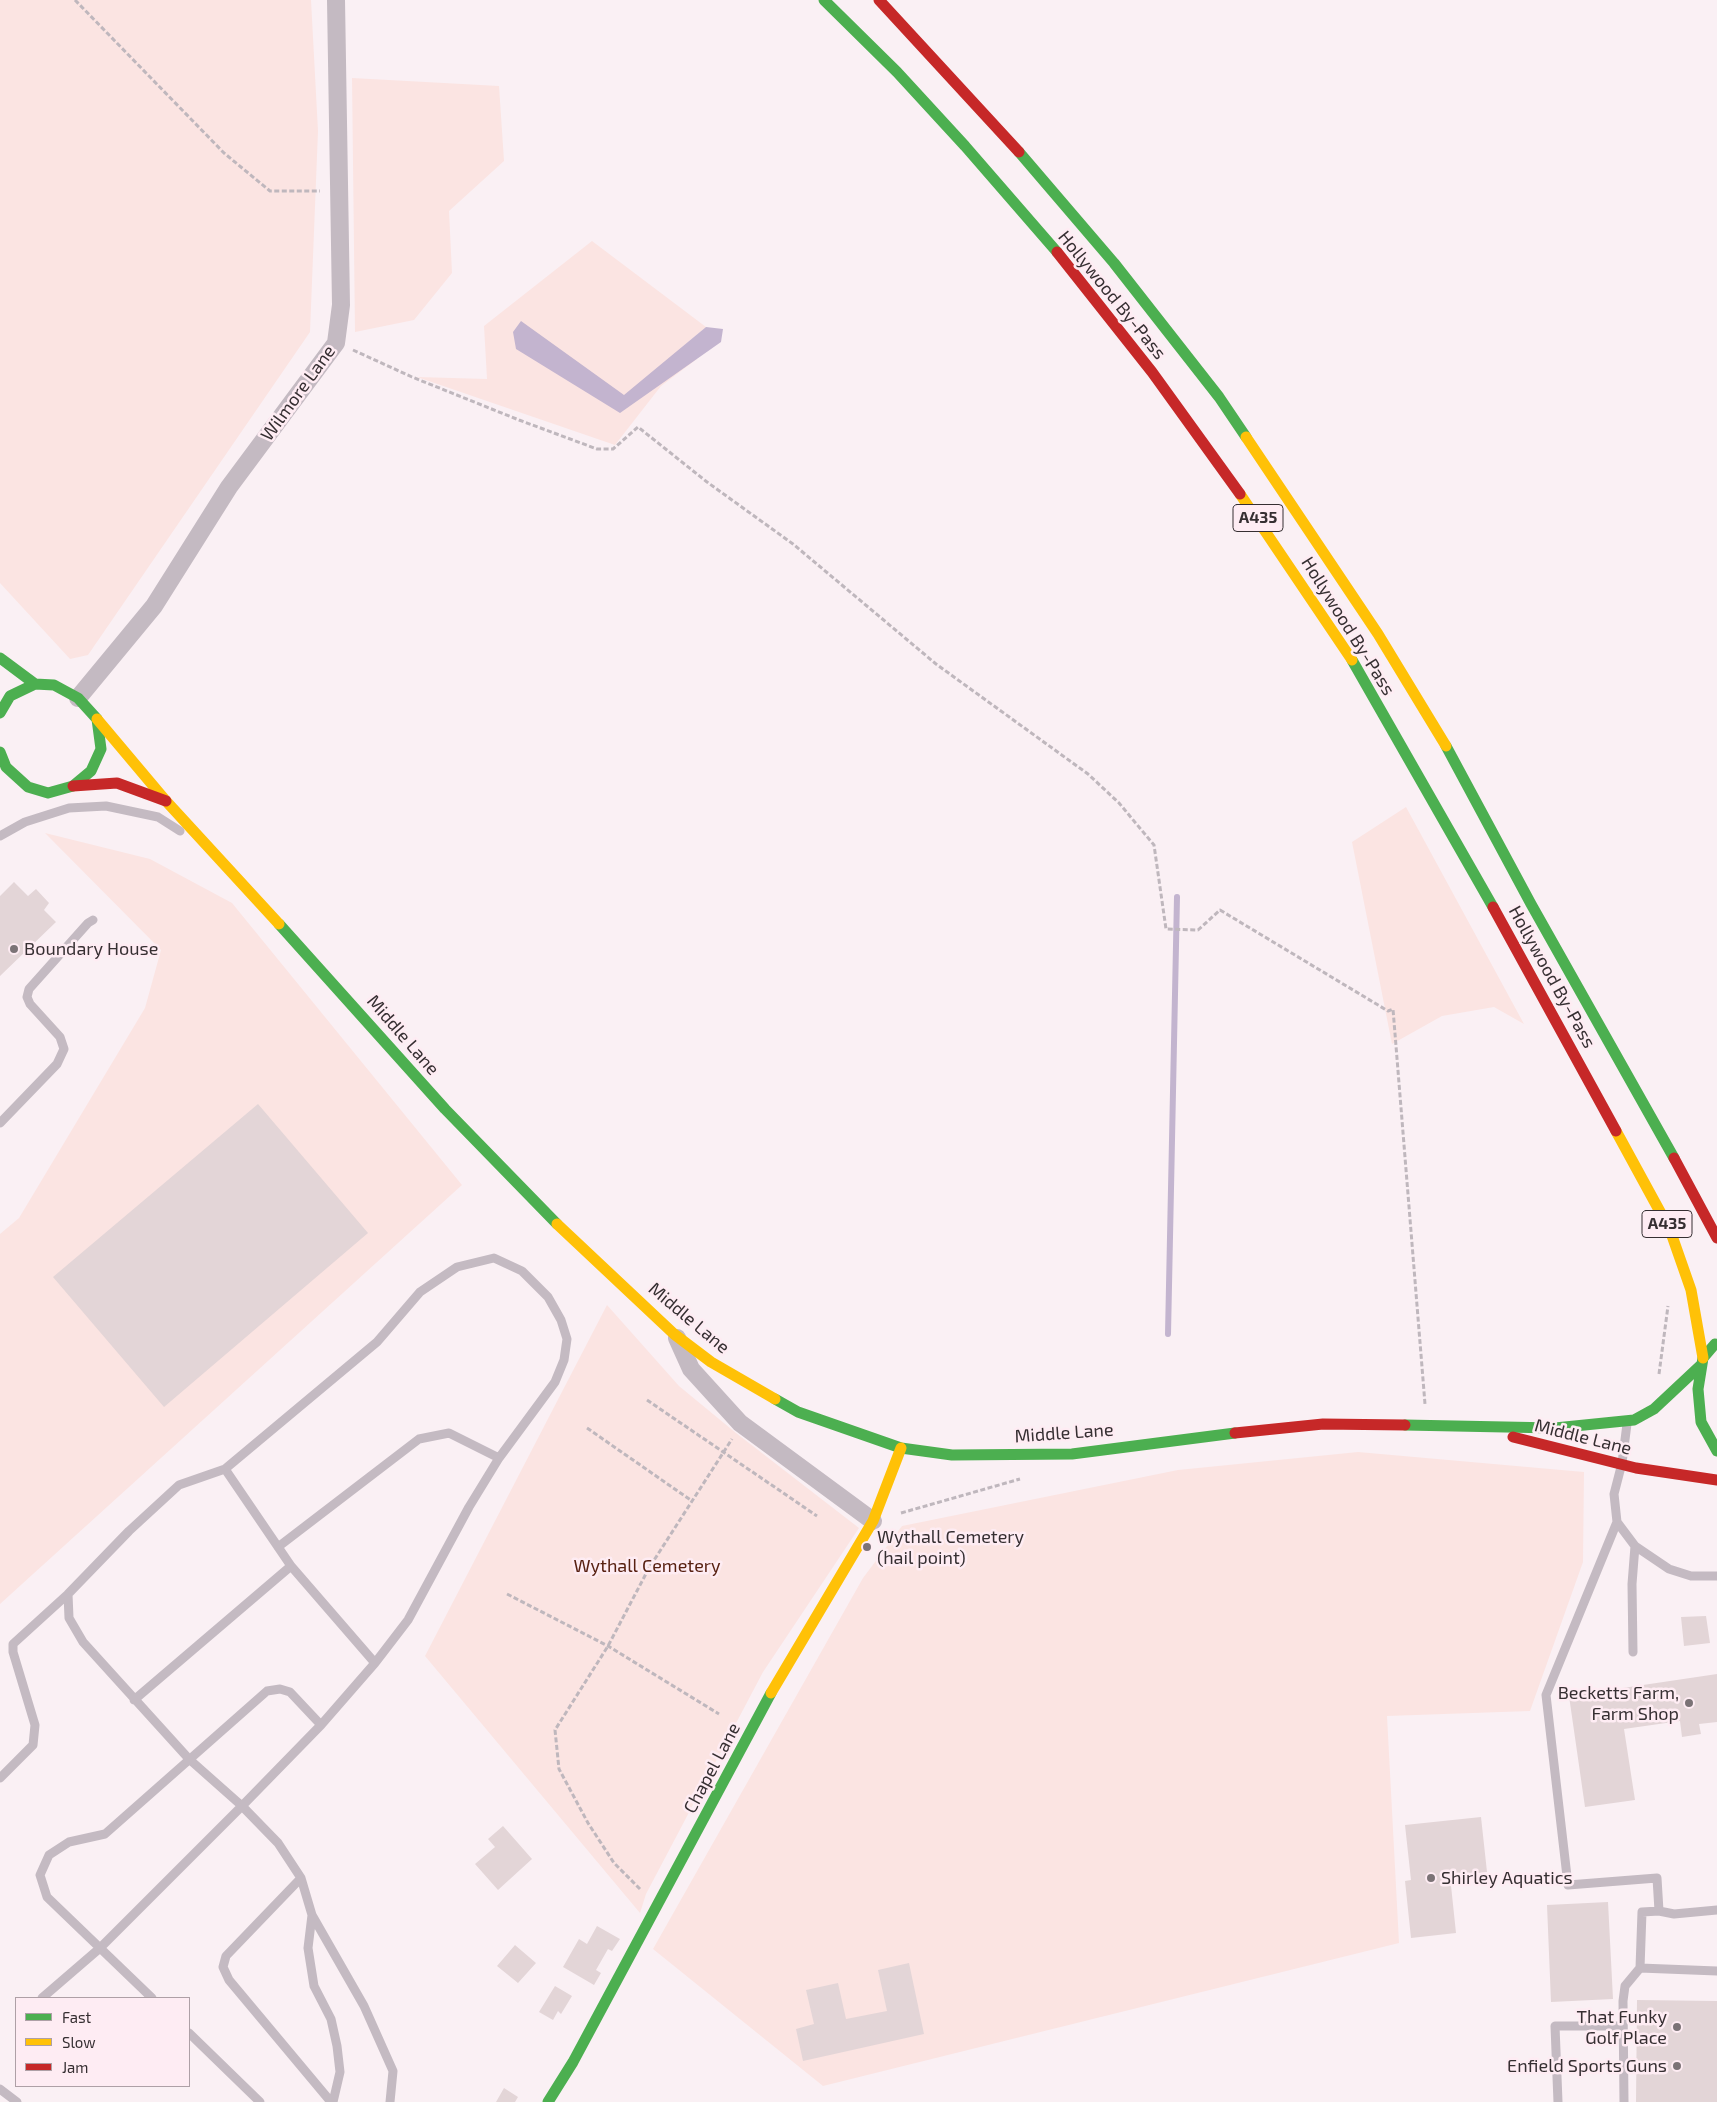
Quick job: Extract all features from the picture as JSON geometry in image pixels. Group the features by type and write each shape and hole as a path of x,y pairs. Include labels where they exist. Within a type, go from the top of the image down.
{"main road":[{"name":"Hollywood By-Pass","path":"824,0 897,72 965,146 1084,284 1152,372 1251,508 1344,646 1500,918 1670,1230 1691,1290 1702,1361 1698,1388 1701,1422 1709,1440 1717,1451"},
{"name":"Hollywood By-Pass","path":"878,0 1000,130 1114,263 1219,396 1378,634 1459,767 1531,904 1635,1086 1717,1238"},
{"name":"Middle Lane","path":"0,658 35,684 54,684 78,698 166,801 334,984 445,1109 553,1220 674,1334 711,1362 798,1412 901,1448 952,1455 1072,1454 1261,1429 1323,1424 1555,1428 1627,1421 1654,1409 1683,1384 1717,1341"},
{"path":"0,713 10,696 35,684"},
{"name":"Middle Lane","path":"73,786 91,771 101,749 96,719"},
{"name":"Middle Lane","path":"0,752 3,772 28,787 48,793 73,786 117,783 166,801"},
{"name":"Middle Lane","path":"1442,1426 1511,1437 1636,1468 1717,1480"},
{"name":"Chapel Lane","path":"548,2102 573,2062 660,1903 771,1694 873,1521 901,1448"}],"street":[{"name":"Wilmore Lane","path":"78,698 154,606 229,487 336,343 341,305 336,0"},
{"path":"674,1334 691,1369 740,1423 873,1521"}],"lane":[{"path":"0,836 25,822 69,808 106,806 158,817 212,850"},
{"path":"0,1123 57,1064 64,1049 60,1037 30,1004 27,997 29,989 88,923 93,920"},
{"path":"0,1778 33,1745 35,1725 13,1652 13,1644 68,1594 129,1531 179,1485 225,1470 377,1342 420,1292 458,1266 494,1258 522,1271 548,1297 561,1320 567,1339 564,1360 555,1382 499,1458 469,1507 408,1620 375,1663 242,1806 100,1948 43,1997"},
{"path":"1627,1421 1622,1463 1614,1494 1617,1522 1546,1695 1568,1885 1657,1878 1659,1911"},
{"path":"278,1546 418,1438 449,1433 499,1458"},
{"path":"225,1470 291,1566 375,1663"},
{"path":"1617,1522 1635,1546 1669,1569 1691,1576 1717,1576"},
{"path":"1633,1652 1632,1584 1635,1546"},
{"path":"134,1700 291,1566"},
{"path":"68,1594 69,1618 83,1642 189,1759 242,1806 278,1843 301,1878 312,1915 364,2006 394,2071 390,2102"},
{"path":"151,1997 47,1897 40,1875 50,1856 69,1842 105,1834 267,1690 280,1689 290,1692 320,1724"},
{"path":"301,1878 226,1956 224,1967 229,1980 332,2102"},
{"path":"1624,2102 1623,2026 1625,1986 1640,1968 1642,1912 1659,1911 1674,1914 1717,1910"},
{"path":"312,1915 308,1948 314,1986 331,2019 340,2072 332,2102"},
{"path":"1640,1968 1717,1971"},
{"path":"1558,2102 1555,2026 1623,2026"},
{"path":"190,2034 260,2102"},
{"path":"0,2089 17,2102"}],"path":[{"path":"75,0 224,153 270,191 321,192 338,188"},
{"path":"336,343 439,388 597,449 614,449 638,427 707,482 792,544 936,664 1088,774 1119,803 1154,845 1166,930 1198,930 1220,910 1388,1011 1393,1010 1427,1426"},
{"path":"647,1400 817,1516"},
{"path":"660,1903 646,1894 614,1864 588,1823 559,1769 555,1730 608,1646 649,1568 724,1452 740,1423"},
{"path":"587,1428 692,1500"},
{"path":"873,1521 1024,1478"},
{"path":"507,1594 608,1646 720,1714"}],"green space":[{"path":"0,0 311,0 318,131 310,332 88,655 70,659 0,583"},
{"path":"352,78 499,86 504,161 449,211 452,273 414,320 355,332"},
{"path":"592,241 706,327 681,348 697,359 661,386 615,445 417,377 487,379 484,326"},
{"path":"1406,807 1524,1024 1494,1007 1442,1016 1392,1044 1352,842"},
{"path":"45,833 150,859 232,903 462,1185 0,1604 0,1234 19,1218 145,1008 161,950"},
{"name":"Wythall Cemetery","path":"607,1305 679,1386 736,1433 859,1528 763,1672 646,1894 640,1913 425,1656"},
{"path":"1358,1452 1584,1472 1583,1562 1530,1711 1387,1716 1399,1943 823,2086 653,1949 863,1578 902,1526 1178,1470"}],"shaded area":[{"path":"521,321 624,395 706,327 723,329 721,342 620,413 516,349 513,332"}],"building":[{"name":"Boundary House","path":"14,882 28,896 36,889 49,903 44,910 56,922 0,976 0,896"},
{"path":"258,1104 368,1233 164,1407 53,1277"},
{"path":"1706,1616 1710,1643 1684,1646 1681,1617"},
{"path":"1717,1674 1717,1722 1699,1724 1701,1734 1682,1737 1680,1721 1624,1729 1635,1800 1585,1807 1569,1696"},
{"name":"Shirley Aquatics","path":"1481,1817 1487,1872 1450,1876 1456,1933 1411,1938 1405,1881 1411,1880 1405,1825"},
{"path":"503,1826 532,1859 498,1890 475,1864 495,1847 488,1839"},
{"path":"1608,1902 1613,1999 1551,2002 1547,1905"},
{"path":"597,1926 620,1939 612,1951 608,1949 596,1970 601,1973 594,1985 563,1967 579,1939 587,1944"},
{"path":"515,1945 536,1963 518,1983 497,1966"},
{"path":"909,1963 924,2034 803,2061 796,2029 814,2024 806,1990 838,1983 846,2019 887,2011 878,1970"},
{"path":"555,1986 572,1996 561,2014 558,2011 553,2020 539,2012"},
{"path":"1637,2000 1717,2001 1717,2102 1636,2102"},
{"path":"504,2088 518,2097 515,2102 496,2102"}],"waterway":[{"path":"1168,1334 1177,897"}],"traffic: fast":[{"path":"824,0 897,72 965,146 1057,252"},
{"path":"1019,152 1114,263 1219,397 1246,437"},
{"path":"0,658 35,684"},
{"path":"1352,660 1493,907"},
{"path":"0,713 10,696 35,684 54,685 78,698 97,719 101,749 91,771 73,786 48,793 28,787 6,767 0,752"},
{"path":"1446,746 1531,904 1674,1158"},
{"path":"279,924 445,1109 557,1224"},
{"path":"1715,1344 1703,1358 1698,1389 1701,1422 1717,1451"},
{"path":"1405,1425 1555,1428 1634,1420 1654,1409 1701,1365"},
{"path":"775,1399 798,1412 901,1448 952,1455 1072,1454 1235,1433"},
{"path":"548,2102 573,2062 771,1693"}],"traffic: slow":[{"path":"1246,437 1378,634 1446,746"},
{"path":"1240,494 1352,660"},
{"path":"97,719 166,801 279,924"},
{"path":"1616,1131 1670,1230 1691,1290 1703,1358"},
{"path":"557,1224 674,1334 711,1362 775,1399"},
{"path":"771,1693 873,1521 901,1448"}],"traffic: jam":[{"path":"879,0 1019,152"},
{"path":"1057,252 1152,372 1240,494"},
{"path":"73,786 117,783 166,801"},
{"path":"1493,907 1616,1131"},
{"path":"1674,1158 1717,1238"},
{"path":"1235,1433 1323,1424 1405,1425"},
{"path":"1513,1437 1636,1468 1717,1480"}],"place":[{"name":"Boundary House","path":"14,949"},
{"name":"Wythall Cemetery (hail point)","path":"867,1547"},
{"name":"Becketts Farm, Farm Shop","path":"1689,1703"},
{"name":"Shirley Aquatics","path":"1431,1878"},
{"name":"That Funky Golf Place","path":"1677,2027"},
{"name":"Enfield Sports Guns","path":"1677,2066"}]}
